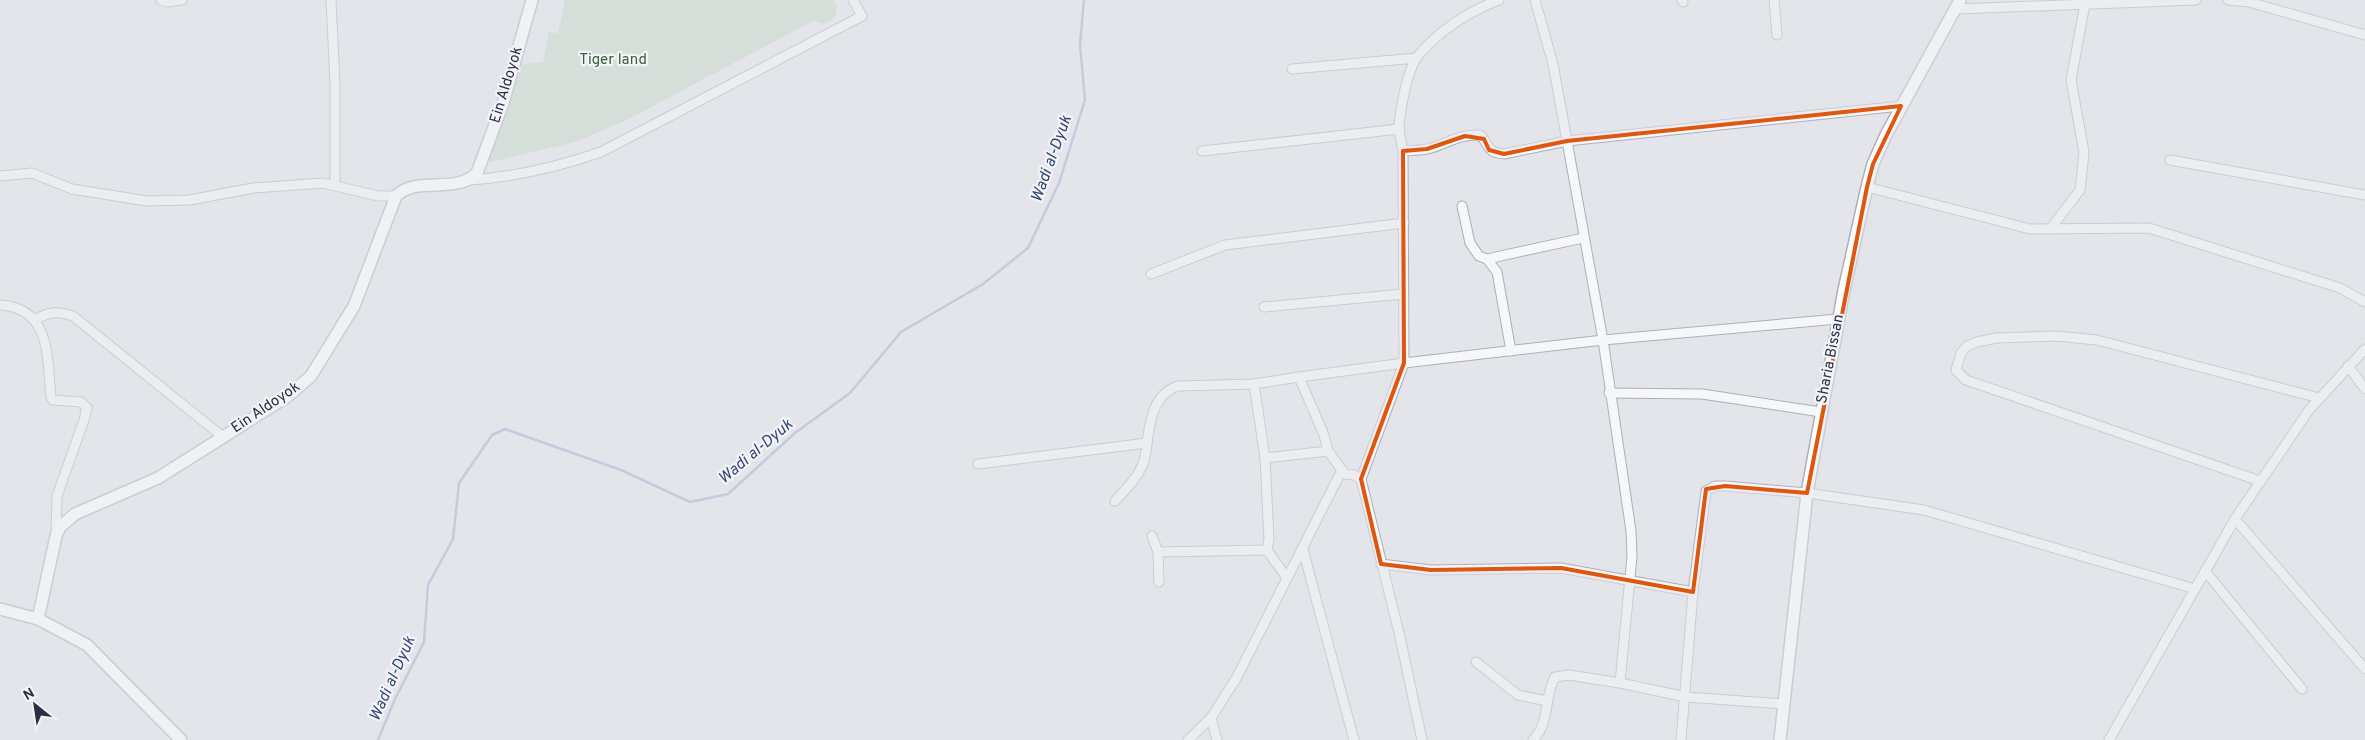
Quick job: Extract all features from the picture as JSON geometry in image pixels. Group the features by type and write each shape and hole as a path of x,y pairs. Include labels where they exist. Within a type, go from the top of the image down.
{"street":[{"path":"161,0 166,2 182,0"},
{"path":"331,0 336,84 335,185"},
{"name":"Ein Aldoyok","path":"470,180 477,173 481,164 500,112 532,0"},
{"path":"0,176 32,174 72,189 147,201 190,200 253,188 322,182 378,196 396,196 407,189 458,184 470,180 498,178 557,167 601,152 862,16 853,0"},
{"path":"1422,740 1400,637 1361,478 1404,363 1403,151 1399,129 1406,88 1416,58 1439,36 1463,17 1499,0"},
{"path":"1535,0 1553,64 1567,140 1583,238 1603,340 1609,394 1629,512 1632,556 1620,683"},
{"path":"1774,0 1777,35"},
{"path":"1958,5 2085,4 2125,1 2196,0"},
{"path":"2228,0 2249,2 2365,36"},
{"path":"2051,228 2080,190 2084,152 2071,80 2085,4"},
{"name":"Sharia Bissan","path":"1780,740 1807,493 1838,319 1867,188 1873,164 1901,106 1958,5"},
{"path":"1292,69 1416,58"},
{"path":"1403,151 1427,149 1443,142 1480,135 1489,150 1494,153 1504,154 1567,140 1901,106"},
{"path":"1202,151 1399,129"},
{"path":"2170,160 2365,195"},
{"path":"1867,188 2030,229 2149,228 2340,288 2365,302"},
{"name":"Ein Aldoyok","path":"38,619 56,536 60,527 75,514 128,493 158,478 288,396 311,376 321,363 354,306 396,196"},
{"path":"1462,206 1470,243 1480,256 1487,259 1497,272 1510,351"},
{"path":"1151,274 1225,244 1404,223"},
{"path":"1487,259 1583,238"},
{"path":"1264,307 1403,294"},
{"path":"0,305 28,313 36,320 42,333 51,397 58,402 81,402 87,408 57,496 56,536"},
{"path":"36,320 52,312 73,316 223,437"},
{"path":"1115,501 1143,468 1147,456 1150,426 1157,402 1161,395 1178,386 1254,384 1404,363 1603,340 1838,319"},
{"path":"2260,482 1966,380 1956,370 1957,361 1967,346 1984,340 2026,336 2073,337 2097,340 2319,398"},
{"path":"2109,740 2235,520 2319,398 2365,349"},
{"path":"2348,366 2365,389"},
{"path":"1299,377 1324,435 1328,451 1345,474 1361,478"},
{"path":"1254,384 1265,458 1269,539 1267,550 1288,578"},
{"path":"1609,394 1702,394 1821,412"},
{"path":"978,464 1147,443"},
{"path":"1265,458 1328,451"},
{"path":"1188,740 1211,718 1237,677 1342,470"},
{"path":"1681,740 1693,592 1706,491 1709,488 1725,486 1807,493 1924,510 2195,589"},
{"path":"2235,520 2365,669"},
{"path":"1152,536 1158,552 1160,582"},
{"path":"1158,552 1267,550"},
{"path":"1303,550 1354,740"},
{"path":"1381,564 1431,570 1561,568 1629,582 1693,592"},
{"path":"2205,572 2302,689"},
{"path":"0,609 38,619 87,645 181,740"},
{"path":"1476,662 1518,695 1547,701"},
{"path":"1534,740 1538,736 1543,724 1547,701 1555,676 1620,683 1686,696 1783,704"},
{"path":"1211,718 1217,740"}],"highlighted area":[{"path":"1901,106 1873,164 1867,187 1807,493 1725,486 1706,489 1693,592 1561,568 1431,570 1381,564 1361,479 1404,363 1403,151 1427,149 1465,136 1484,139 1489,150 1504,154 1567,141"}],"green space":[{"name":"Tiger land","path":"565,0 833,0 837,6 835,17 824,24 813,21 627,120 575,142 491,162 488,156 518,65 543,62 549,32 558,33"}],"waterway":[{"name":"Wadi al-Dyuk","path":"378,740 395,699 424,642 428,585 453,539 459,483 492,435 505,429 621,470 690,502 728,494 795,433 850,393 901,332 983,284 1028,248 1059,183 1085,100 1080,45 1084,0"}]}
